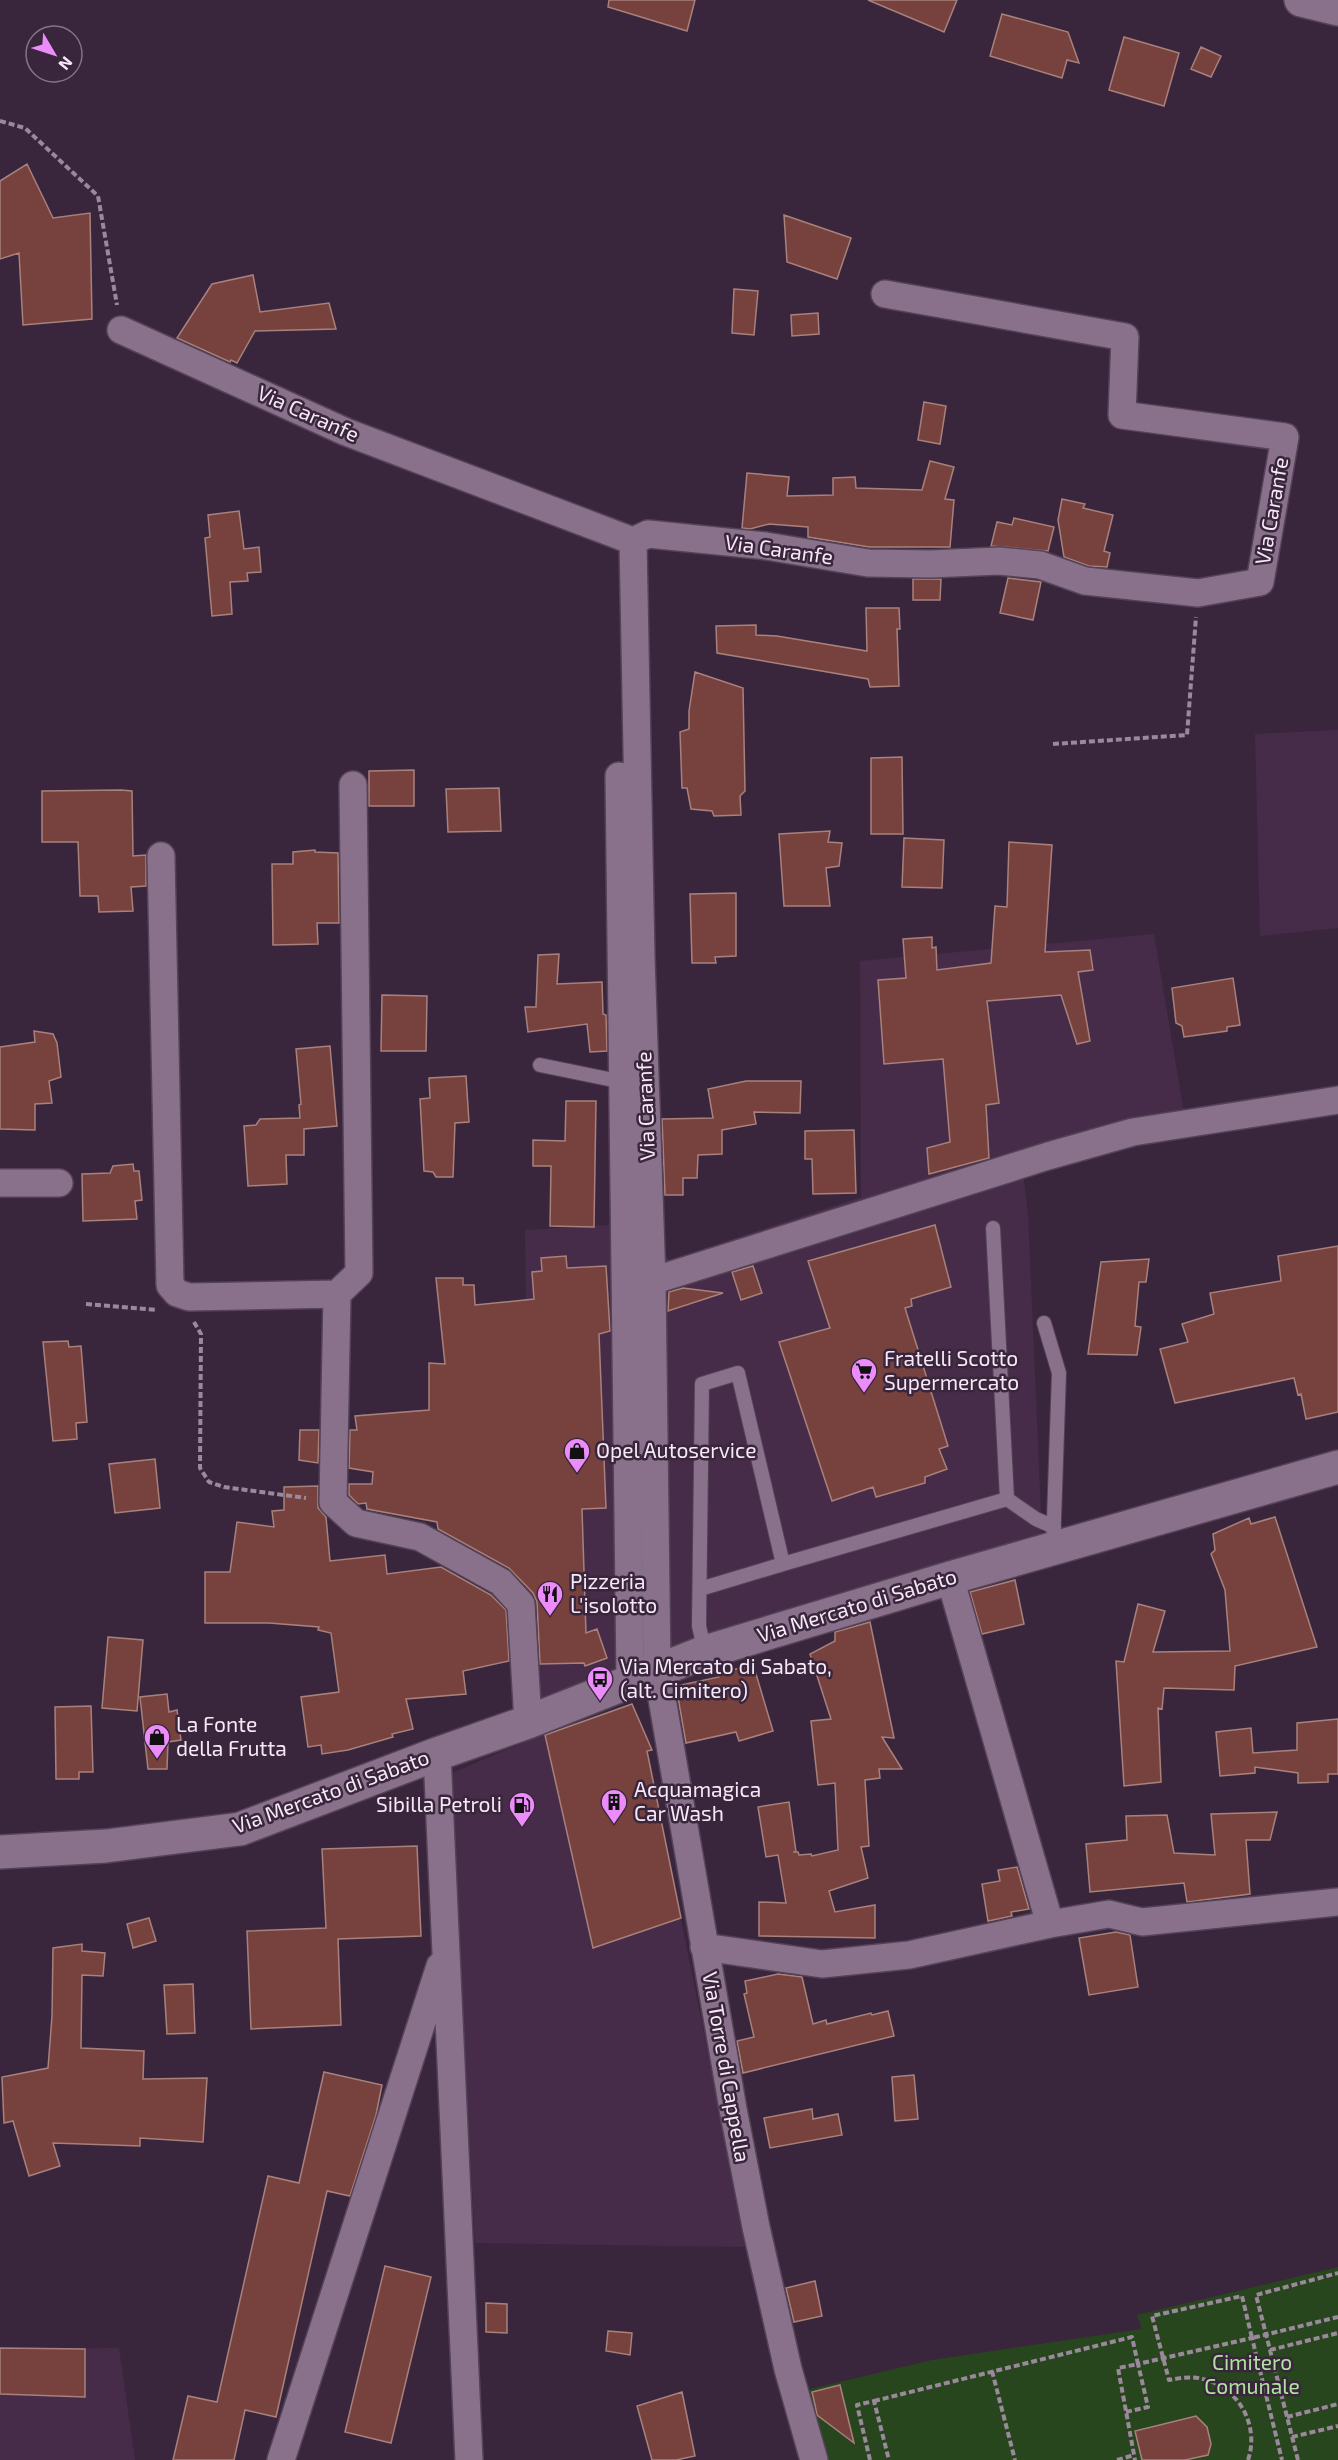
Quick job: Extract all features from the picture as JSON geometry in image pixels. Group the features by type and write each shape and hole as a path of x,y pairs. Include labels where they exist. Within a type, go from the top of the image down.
{"street":[{"path":"1301,0 1338,9"},
{"name":"Via Caranfe","path":"121,330 346,432 633,541 648,534 766,546 868,563 930,564 999,561 1040,565 1085,581 1198,593 1260,582 1285,437 1122,415 1125,337 885,294"},
{"name":"Via Caranfe","path":"633,541 641,957 652,1281 643,1675"},
{"path":"616,564 622,1082 643,1675"},
{"path":"353,785 359,1273 338,1294 333,1502 356,1522 420,1537 501,1582 521,1604 528,1722"},
{"path":"161,856 170,1286 177,1293 189,1297 338,1294"},
{"path":"652,1281 1048,1156 1133,1132 1338,1100"},
{"path":"0,1183 59,1183"},
{"name":"Via Mercato di Sabato","path":"0,1852 106,1846 240,1829 436,1754 528,1722 705,1652 950,1578 1054,1538 1338,1467"},
{"path":"950,1578 1050,1924"},
{"name":"Via Torre di Cappella","path":"643,1675 704,1947 756,2227 788,2369 814,2460"},
{"path":"436,1754 469,2460"},
{"path":"704,1947 822,1964 909,1955 1050,1924 1109,1914 1142,1922 1338,1902"},
{"path":"281,2460 446,1948"}],"lane":[{"path":"540,1065 622,1082"},
{"path":"993,1228 1007,1498"},
{"path":"1044,1323 1059,1373 1054,1538"},
{"path":"705,1652 699,1626 702,1384 738,1373 783,1564"},
{"path":"1007,1498 1036,1519 1054,1538"},
{"path":"700,1589 1007,1498"}],"path":[{"path":"0,121 25,128 98,196 121,330"},
{"path":"1053,744 1187,735 1198,593"},
{"path":"86,1304 169,1311"},
{"path":"187,1317 194,1322 201,1334 200,1468 209,1482 224,1487 333,1502"},
{"path":"1298,2460 1256,2295 1338,2273"},
{"path":"1248,2460 1251,2451 1251,2432 1245,2411 1235,2396 1217,2384 1202,2379 1169,2380 1152,2316 1242,2296 1282,2460"},
{"path":"1117,2460 1135,2458 1118,2368 1338,2317"},
{"path":"1270,2350 1338,2332"},
{"path":"870,2460 856,2405 1132,2337 1148,2407 1126,2412"},
{"path":"992,2371 1015,2460"},
{"path":"874,2401 889,2460"},
{"path":"1287,2417 1338,2404"},
{"path":"1292,2437 1338,2426"}],"shaded area":[{"path":"1338,730 1338,928 1260,936 1255,734"},
{"path":"1154,934 1186,1125 1022,1165 1028,1213 1042,1537 531,1702 525,1230 642,1223 669,1260 861,1197 860,961"},
{"path":"632,1704 642,1726 747,2247 475,2243 450,1774 545,1733"},
{"path":"119,2348 135,2460 0,2460 0,2349"}],"green space":[{"name":"Cimitero Comunale","path":"1338,2267 1338,2460 827,2460 806,2390 932,2360 1142,2329 1137,2315"}],"building":[{"path":"609,0 695,0 687,31 608,7"},
{"path":"868,0 957,0 944,32"},
{"path":"1002,14 1068,32 1079,63 1067,60 1062,78 990,56"},
{"path":"1124,37 1179,53 1164,106 1109,90"},
{"path":"1201,47 1221,56 1211,77 1191,69"},
{"path":"27,164 53,218 90,213 92,319 23,325 19,253 0,259 0,181"},
{"path":"784,215 851,238 837,279 787,262"},
{"path":"253,275 260,312 329,303 336,329 255,331 237,363 177,338 212,284"},
{"path":"734,289 758,291 754,335 732,333"},
{"path":"818,313 819,334 792,336 791,315"},
{"path":"924,402 946,406 940,444 918,440"},
{"path":"930,461 954,467 945,499 954,500 950,547 869,547 808,537 808,527 769,524 750,529 742,528 747,473 789,477 787,496 833,495 833,478 855,477 856,488 922,490"},
{"path":"1062,499 1085,504 1083,508 1113,515 1104,551 1110,553 1107,567 1089,566 1064,557 1058,520"},
{"path":"239,511 244,549 259,547 261,572 247,573 248,581 230,582 232,614 212,616 205,538 210,537 208,515"},
{"path":"1014,518 1054,527 1048,551 991,546 997,522 1012,525"},
{"path":"1008,578 1041,582 1033,620 1000,613"},
{"path":"913,579 941,579 940,600 913,600"},
{"path":"866,608 899,608 900,629 897,629 899,686 870,687 868,679 717,653 716,626 756,625 756,635 777,636 867,651"},
{"path":"695,672 743,688 745,791 740,796 741,815 714,816 712,811 691,809 687,788 682,788 680,732 689,729 689,711"},
{"path":"902,757 903,834 871,834 871,758"},
{"path":"414,770 414,806 369,806 369,771"},
{"path":"499,788 501,831 448,832 446,789"},
{"path":"42,791 132,791 133,856 146,855 146,886 131,887 133,911 99,912 98,896 80,896 78,842 42,842"},
{"path":"830,831 828,842 842,843 839,866 826,868 830,906 784,906 779,834"},
{"path":"904,838 944,840 942,888 902,887"},
{"path":"1009,842 1052,845 1045,952 1090,950 1093,970 1078,972 1090,1041 1077,1044 1061,995 987,1001 999,1103 986,1105 989,1158 929,1174 927,1148 950,1142 943,1059 884,1064 878,980 906,978 903,939 932,937 932,948 936,947 937,970 991,963 995,906 1007,907"},
{"path":"315,850 315,852 338,853 339,923 317,923 318,944 273,945 272,864 293,864 293,852"},
{"path":"736,893 736,956 715,957 716,963 692,963 690,894"},
{"path":"559,954 557,984 602,982 607,1051 590,1052 587,1024 528,1032 525,1007 536,1007 538,955"},
{"path":"1233,978 1240,1025 1227,1027 1227,1031 1184,1037 1182,1026 1176,1023 1172,988"},
{"path":"382,995 427,996 426,1051 381,1051"},
{"path":"34,1031 53,1034 57,1043 61,1077 49,1081 52,1103 35,1104 35,1130 0,1129 0,1047 35,1042"},
{"path":"330,1046 337,1126 304,1129 304,1155 286,1155 287,1184 248,1186 244,1126 256,1125 260,1119 300,1118 299,1105 301,1104 296,1049"},
{"path":"466,1076 469,1122 455,1123 453,1177 436,1177 433,1172 424,1171 420,1099 430,1098 429,1078"},
{"path":"746,1081 801,1081 800,1113 754,1112 756,1124 722,1130 722,1154 698,1155 697,1178 683,1178 683,1195 665,1195 662,1119 713,1118 708,1089"},
{"path":"566,1101 596,1101 594,1227 550,1226 551,1166 533,1166 533,1140 565,1141"},
{"path":"854,1130 856,1193 813,1194 812,1159 805,1159 805,1131"},
{"path":"133,1164 134,1171 139,1171 142,1200 135,1201 137,1219 83,1221 82,1174 110,1173 113,1166"},
{"name":"Fratelli Scotto Supermercato","path":"935,1225 951,1287 911,1299 912,1306 905,1308 948,1446 939,1449 947,1469 925,1477 925,1483 876,1497 873,1487 832,1501 779,1342 830,1328 808,1261"},
{"path":"1338,1246 1338,1412 1306,1419 1301,1394 1298,1395 1294,1378 1175,1403 1160,1349 1188,1342 1182,1324 1214,1314 1210,1293 1281,1281 1278,1256"},
{"path":"566,1256 567,1268 606,1266 610,1331 599,1334 606,1508 582,1509 586,1633 597,1629 607,1658 585,1666 584,1663 540,1664 537,1602 533,1593 509,1568 438,1529 437,1522 367,1509 366,1503 358,1504 349,1495 349,1484 372,1484 373,1472 349,1468 350,1430 357,1430 355,1416 429,1410 429,1363 445,1364 436,1278 463,1278 463,1285 474,1285 475,1305 534,1299 532,1272 542,1271 541,1258"},
{"path":"1149,1259 1146,1282 1139,1282 1135,1326 1141,1327 1137,1355 1088,1354 1101,1262"},
{"path":"753,1266 762,1293 741,1300 732,1272"},
{"path":"683,1288 723,1293 668,1311 669,1292"},
{"path":"68,1341 69,1347 81,1346 87,1422 76,1423 77,1439 53,1441 43,1342"},
{"path":"300,1430 319,1430 318,1463 299,1460"},
{"path":"155,1459 160,1508 115,1513 109,1464"},
{"path":"318,1486 318,1508 326,1517 330,1561 385,1555 387,1574 441,1567 491,1595 506,1610 509,1661 463,1671 466,1694 406,1699 413,1729 348,1750 322,1754 321,1745 308,1747 301,1697 339,1692 331,1633 318,1630 319,1627 269,1623 205,1623 205,1572 230,1572 237,1522 274,1527 272,1511 284,1510 284,1487"},
{"path":"1275,1517 1317,1647 1235,1666 1234,1690 1164,1688 1162,1709 1158,1708 1161,1782 1124,1786 1116,1661 1124,1662 1138,1604 1165,1611 1153,1652 1230,1651 1225,1590 1211,1554 1215,1550 1213,1534 1249,1518 1251,1524"},
{"path":"1015,1580 1024,1624 982,1634 970,1592"},
{"path":"870,1622 894,1738 882,1737 902,1769 879,1769 880,1778 865,1780 869,1846 861,1847 868,1878 829,1891 835,1912 875,1905 875,1938 759,1936 759,1902 786,1903 778,1855 766,1857 758,1807 789,1802 796,1852 799,1855 811,1854 812,1856 838,1850 835,1783 818,1785 811,1721 831,1719 810,1654 835,1641 835,1632"},
{"path":"108,1637 143,1640 137,1711 102,1708"},
{"path":"753,1664 773,1731 739,1741 736,1732 686,1743 676,1686 719,1677 719,1674"},
{"path":"167,1694 169,1712 177,1710 181,1740 168,1742 167,1769 148,1769 140,1697"},
{"name":"Acquamagica Car Wash","path":"632,1704 652,1750 647,1751 681,1918 593,1948 545,1735"},
{"path":"91,1706 93,1772 79,1772 79,1779 56,1779 55,1707"},
{"path":"1338,1719 1338,1774 1328,1774 1328,1782 1298,1783 1298,1773 1255,1767 1255,1773 1220,1776 1216,1732 1251,1728 1253,1753 1297,1750 1297,1723"},
{"path":"1277,1812 1270,1840 1246,1840 1250,1894 1187,1902 1184,1883 1090,1892 1086,1844 1127,1840 1126,1816 1167,1815 1174,1853 1215,1855 1211,1814"},
{"path":"417,1846 421,1936 338,1939 341,2025 251,2029 247,1931 326,1928 322,1849"},
{"path":"1017,1867 1029,1909 1011,1912 1012,1916 988,1921 982,1884 1000,1881 998,1870"},
{"path":"149,1918 156,1941 133,1948 127,1924"},
{"path":"1116,1932 1130,1935 1138,1987 1089,1995 1079,1938"},
{"path":"82,1944 82,1951 105,1953 103,1976 82,1975 81,2048 144,2051 143,2079 207,2078 203,2142 140,2138 140,2146 53,2143 60,2166 29,2176 13,2121 4,2123 2,2077 48,2068 52,2016 53,1948"},
{"path":"778,1974 802,1977 813,2024 826,2020 827,2024 888,2011 894,2036 743,2073 737,2041 754,2037 744,1994 747,1993 745,1981"},
{"path":"193,1984 195,2033 167,2034 164,1985"},
{"path":"324,2072 382,2085 376,2115 350,2196 327,2191 276,2417 245,2410 234,2460 173,2460 188,2396 217,2402 268,2176 299,2183"},
{"path":"914,2075 918,2119 895,2121 892,2077"},
{"path":"812,2109 813,2119 838,2114 842,2135 770,2148 764,2118"},
{"path":"385,2266 431,2277 391,2443 345,2432"},
{"path":"815,2281 822,2316 794,2322 786,2288"},
{"path":"486,2303 507,2304 507,2333 486,2332"},
{"path":"608,2331 632,2333 630,2355 606,2351"},
{"path":"0,2348 85,2349 85,2397 0,2394"},
{"path":"840,2385 854,2443 817,2415 812,2392"},
{"path":"682,2392 695,2456 676,2460 652,2460 637,2406"},
{"path":"1196,2416 1207,2427 1211,2444 1208,2455 1185,2460 1142,2460 1135,2431"}],"place":[{"name":"Fratelli Scotto Supermercato","path":"864,1394"},
{"name":"Opel Autoservice","path":"577,1474"},
{"name":"Pizzeria L'isolotto","path":"550,1617"},
{"name":"Via Mercato di Sabato, (alt. Cimitero)","path":"600,1702"},
{"name":"La Fonte della Frutta","path":"157,1760"},
{"name":"Acquamagica Car Wash","path":"614,1825"},
{"name":"Sibilla Petroli","path":"522,1828"}]}
